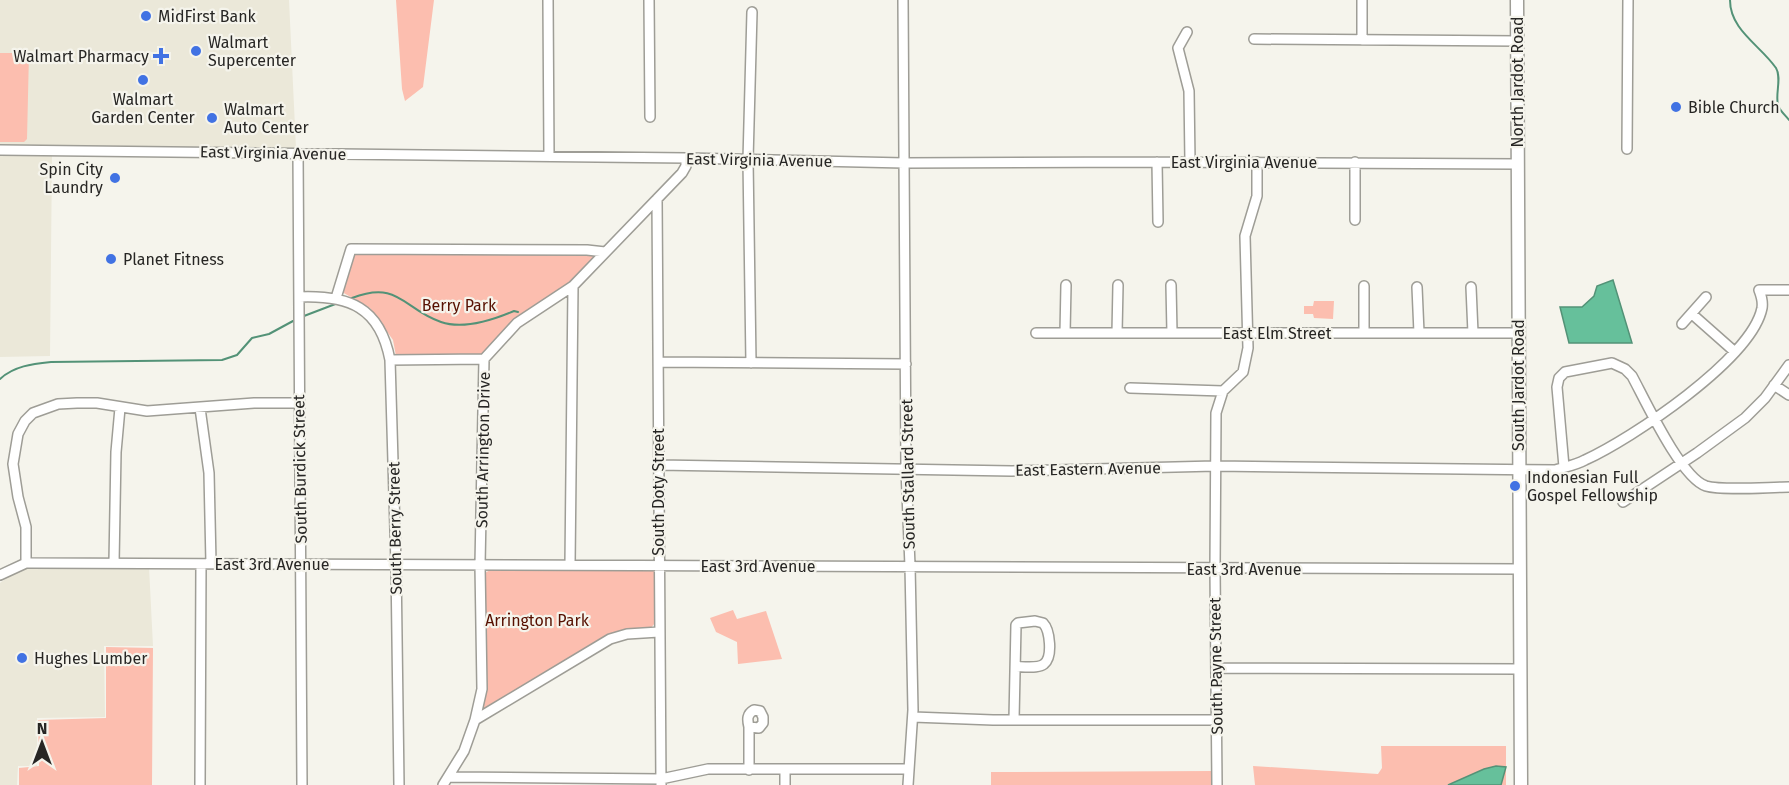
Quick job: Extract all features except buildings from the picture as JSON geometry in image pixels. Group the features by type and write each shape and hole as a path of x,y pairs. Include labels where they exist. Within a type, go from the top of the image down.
{"main road":[{"name":"North Jardot Road","path":"1516,0 1517,164"},
{"name":"South Jardot Road","path":"1517,164 1521,785"}],"street":[{"path":"548,0 549,156"},
{"path":"649,0 650,117"},
{"name":"South Stallard Street","path":"903,0 906,470 913,717 908,785"},
{"path":"1362,0 1362,40"},
{"path":"1627,148 1628,0"},
{"path":"751,363 748,160 752,12"},
{"path":"1187,32 1178,48 1189,91 1190,162"},
{"path":"1254,39 1517,41"},
{"name":"East Virginia Avenue","path":"0,150 549,156 904,163 1517,164"},
{"name":"South Burdick Street","path":"298,153 302,785"},
{"name":"South Arrington Drive","path":"446,781 464,751 475,720 482,689 480,565 484,359 517,323 573,286 681,173 686,166 686,158"},
{"path":"1157,162 1158,222"},
{"name":"South Payne Street","path":"1217,785 1216,413 1223,391 1243,372 1248,348 1245,236 1257,196 1257,162"},
{"path":"1355,162 1355,220"},
{"name":"South Doty Street","path":"657,199 661,782"},
{"path":"336,298 351,249 605,252"},
{"path":"1065,333 1066,285"},
{"path":"1118,285 1118,333"},
{"path":"1171,285 1172,333"},
{"path":"1364,285 1364,333"},
{"path":"570,565 573,286"},
{"path":"1418,286 1419,333"},
{"path":"1471,287 1473,333"},
{"name":"East Eastern Avenue","path":"658,465 1012,471 1215,466 1555,470 1584,461 1654,418 1701,385 1735,352 1756,323 1763,306 1759,290 1789,290"},
{"name":"South Berry Street","path":"299,297 336,298 352,303 368,313 387,342 390,360 396,564 399,785"},
{"path":"1682,324 1706,297"},
{"path":"1692,314 1735,352"},
{"name":"East Elm Street","path":"1036,333 1518,333"},
{"path":"390,360 484,359"},
{"path":"658,362 906,364"},
{"path":"1564,467 1557,387 1559,378 1565,372 1612,363 1632,376 1667,442 1698,482 1707,486 1789,487"},
{"path":"1623,502 1745,418 1765,398 1789,365"},
{"path":"1774,385 1789,395"},
{"path":"1130,388 1223,391"},
{"path":"26,563 26,527 13,464 20,430 33,413 58,405 97,403 147,411 254,403 299,403"},
{"path":"114,563 116,452 120,408"},
{"path":"200,408 209,473 200,785"},
{"name":"East 3rd Avenue","path":"0,576 26,563 1520,569"},
{"path":"1014,719 1016,667 1018,623 1035,621 1042,623 1048,632 1049,658 1042,666 1016,667"},
{"path":"475,720 610,639 627,634 659,632"},
{"path":"1217,668 1520,669"},
{"path":"913,717 1216,720"},
{"path":"749,727 749,770"},
{"path":"785,769 785,785"},
{"path":"446,781 661,782 708,770 908,769"}],"shaded area":[{"path":"0,0 289,0 296,148 0,146"},
{"path":"0,154 52,155 50,356 0,357"},
{"path":"1613,280 1632,343 1569,343 1560,307 1582,307 1594,296 1597,286"},
{"path":"149,567 153,646 104,646 105,717 37,718 37,766 18,766 17,785 0,785 0,583 19,569"},
{"path":"1496,766 1506,767 1501,785 1448,785 1484,769"}],"green space":[{"path":"396,0 434,0 423,87 405,101 402,89"},
{"path":"0,53 29,53 27,139 24,142 0,142"},
{"name":"Berry Park","path":"587,252 602,255 572,284 483,356 396,356 393,340 370,308 342,292 353,255"},
{"path":"1314,301 1334,301 1333,319 1314,318 1313,314 1304,314 1304,306 1313,306"},
{"name":"Arrington Park","path":"490,570 654,570 655,623 650,629 637,629 484,709 485,573"},
{"path":"733,610 737,619 766,611 782,659 738,664 737,642 716,632 710,618"},
{"path":"106,647 153,648 152,785 19,785 19,768 39,766 38,720 106,718"},
{"path":"1381,746 1506,746 1506,785 1255,785 1253,766 1378,774 1382,768"},
{"path":"1211,771 1211,785 991,785 991,772"}],"waterway":[{"path":"1730,0 1731,11 1740,29 1778,72 1778,105 1789,120"},
{"path":"352,298 368,293 391,294 441,322 459,325 478,323 514,311 518,312"},
{"path":"304,316 338,303"},
{"path":"0,379 17,368 51,362 222,360 237,355 252,338 269,334 293,321"}],"place":[{"name":"MidFirst Bank","path":"146,16"},
{"name":"Walmart Supercenter","path":"196,51"},
{"name":"Walmart Pharmacy","path":"161,56"},
{"name":"Walmart Garden Center","path":"143,80"},
{"name":"Bible Church","path":"1676,107"},
{"name":"Walmart Auto Center","path":"212,118"},
{"name":"Spin City Laundry","path":"115,178"},
{"name":"Planet Fitness","path":"111,259"},
{"name":"Indonesian Full Gospel Fellowship","path":"1515,486"},
{"name":"Hughes Lumber","path":"22,658"}]}
